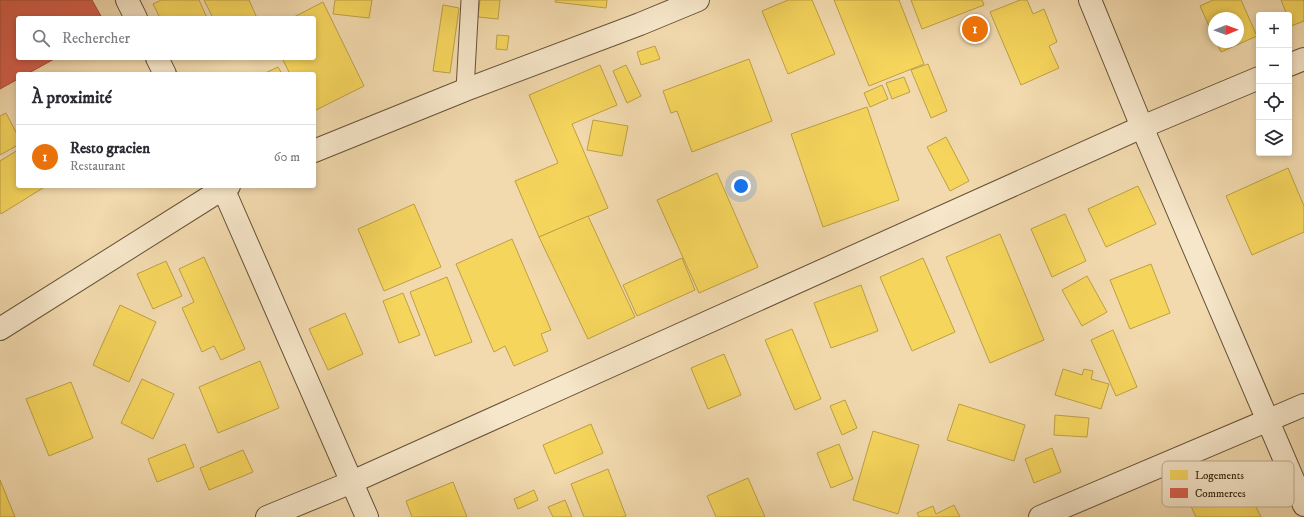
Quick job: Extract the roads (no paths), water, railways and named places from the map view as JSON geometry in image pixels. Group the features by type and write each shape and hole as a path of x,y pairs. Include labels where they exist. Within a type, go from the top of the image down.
{"street":[{"path":"127,0 135,16"},
{"path":"316,150 465,90 640,24 698,0"},
{"path":"1090,0 1142,127 1285,461"},
{"path":"1292,64 1304,59"},
{"path":"158,60 164,72"},
{"path":"267,517 352,482 1142,127 1256,79"},
{"path":"0,329 223,188"},
{"path":"225,188 367,517"},
{"path":"1173,461 1304,406"},
{"path":"1040,517 1162,466"},
{"path":"1294,482 1304,505"}],"lane":[{"path":"465,90 470,0"}],"place":[{"name":"Resto gracien","path":"975,29"}]}
